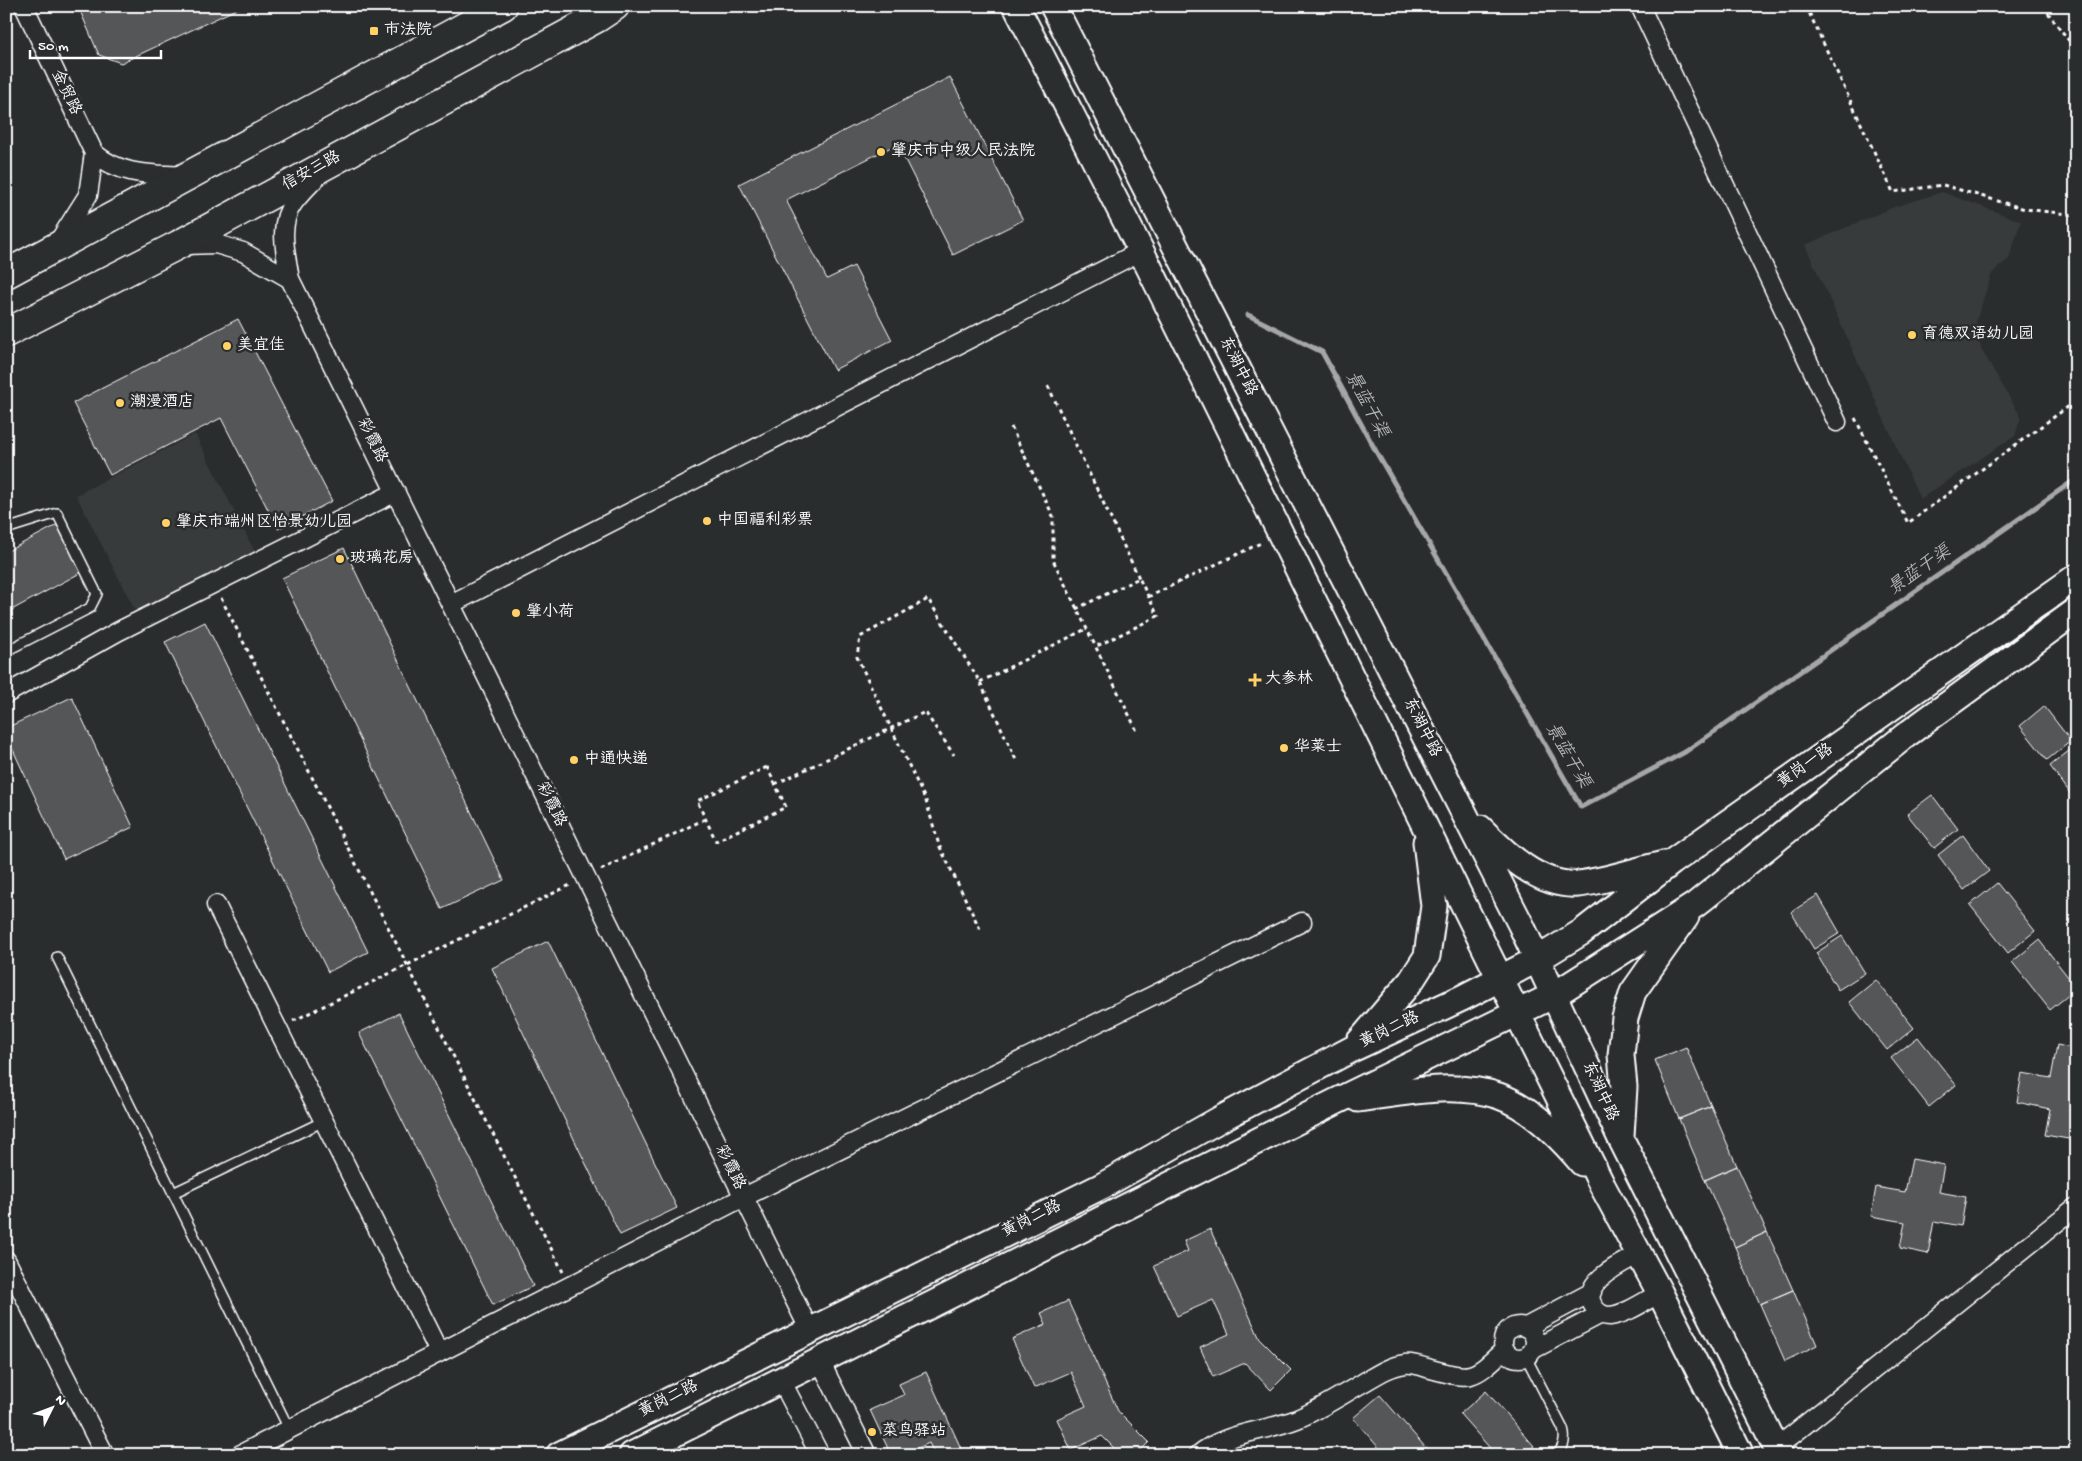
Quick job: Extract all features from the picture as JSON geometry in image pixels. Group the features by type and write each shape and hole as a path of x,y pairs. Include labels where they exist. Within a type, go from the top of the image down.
{"main road":[{"path":"6,274 503,6"},
{"name":"信安三路","path":"6,333 178,245 597,18 615,6"},
{"name":"东湖中路","path":"1016,6 1141,251 1603,1187 1660,1293 1741,1455"},
{"name":"东湖中路","path":"1053,6 1538,959 1621,1139 1778,1451"},
{"name":"黄岗一路","path":"1538,959 1582,932 1672,862 2076,577"},
{"path":"1554,995 1695,904 1906,735 2076,612"},
{"path":"1405,783 1440,765"},
{"path":"1464,813 1518,863 1552,880 1576,884 1672,862"},
{"path":"1354,1048 1411,981 1427,956 1434,906 1431,870 1423,820"},
{"path":"1621,1139 1624,1087 1622,1055 1625,1018 1633,992 1695,904"},
{"name":"黄岗二路","path":"559,1455 1102,1186 1224,1117 1354,1048 1501,979 1538,959"},
{"name":"黄岗二路","path":"632,1455 1335,1102 1554,995"},
{"path":"1335,1102 1450,1089 1499,1096 1534,1116 1560,1138 1603,1187"},
{"path":"1619,1217 1651,1199"}],"street":[{"name":"金贸路","path":"24,6 94,153"},
{"path":"1640,6 1836,422"},
{"path":"94,153 106,164 128,171 186,176"},
{"path":"55,248 88,195 94,153"},
{"name":"彩霞路","path":"334,159 293,203 284,226 284,246 290,278 810,1331"},
{"path":"178,245 216,244 243,252 290,278"},
{"path":"451,604 1141,251"},
{"path":"6,694 119,631 396,492"},
{"path":"216,905 439,1352"},
{"path":"239,1455 744,1197 1302,922"},
{"path":"1778,1451 2076,1207"},
{"path":"1639,1254 1603,1275 1595,1283 1592,1292 1593,1306 1601,1314 1610,1316 1620,1314 1660,1293"},
{"path":"6,1260 105,1455"},
{"path":"1592,1292 1526,1327 1515,1326 1506,1332 1502,1342 1504,1350 1515,1358 1530,1353 1601,1314"},
{"path":"1526,1327 1535,1339 1530,1353"},
{"path":"1198,1455 1209,1445 1234,1436 1267,1429 1298,1418 1386,1369 1407,1363 1459,1377 1472,1376 1480,1372 1504,1350"},
{"path":"820,1361 867,1455"},
{"path":"781,1380 820,1455"}],"lane":[{"path":"6,529 57,513 97,594 90,608 6,650"},
{"path":"56,956 289,1429"},
{"path":"173,1193 324,1121"},
{"path":"1530,1353 1565,1436 1564,1443 1556,1455"}],"path":[{"path":"1806,6 1893,192 1942,185 2025,209 2076,215"},
{"path":"2043,6 2070,42 2076,46"},
{"path":"1048,386 1158,616 1095,647"},
{"path":"1854,417 1908,523 2076,401"},
{"path":"1011,427 1052,516 1053,560 1136,731"},
{"path":"1148,597 1281,533"},
{"path":"1076,609 1139,578"},
{"path":"214,584 570,1286"},
{"path":"980,930 939,845 926,801 857,657 860,637 928,599 980,682 1017,762"},
{"path":"980,682 1086,629"},
{"path":"775,784 925,712 954,755"},
{"path":"767,767 786,807 716,841 705,819 697,801 767,767"},
{"path":"278,1029 705,819"}],"shaded area":[{"name":"育德双语幼儿园","path":"1942,192 2021,221 2009,259 1992,273 1976,321 1981,349 2021,417 2015,436 1920,499 1805,245 1894,207"},
{"name":"肇庆市端州区怡景幼儿园","path":"195,434 255,552 136,612 76,495"}],"building":[{"path":"78,6 243,6 121,63 99,55"},
{"path":"950,77 1023,220 953,255 897,144 786,200 827,279 854,266 892,340 834,370 739,184"},
{"path":"238,319 332,501 278,529 221,418 110,475 73,403"},
{"path":"57,525 82,572 6,613 6,552"},
{"path":"344,548 504,880 442,909 282,578"},
{"path":"205,622 368,952 328,972 165,642"},
{"path":"72,697 133,827 64,859 6,735 6,728"},
{"path":"2044,706 2071,741 2047,760 2020,726"},
{"path":"2076,747 2076,801 2050,766"},
{"path":"1932,795 1958,829 1934,848 1907,814"},
{"path":"1963,835 1989,871 1964,890 1938,855"},
{"path":"1997,883 2035,931 2008,953 1970,905"},
{"path":"1818,895 1840,933 1814,949 1791,912"},
{"path":"1842,936 1865,973 1838,990 1816,953"},
{"path":"2039,940 2076,987 2050,1010 2012,962"},
{"path":"548,941 677,1208 620,1235 492,968"},
{"path":"1876,980 1914,1028 1887,1050 1849,1002"},
{"path":"399,1013 533,1286 493,1305 359,1033"},
{"path":"1918,1037 1956,1085 1929,1107 1891,1058"},
{"path":"2057,1045 2076,1049 2076,1129 2074,1140 2045,1135 2050,1109 2017,1102 2022,1073 2051,1078"},
{"path":"1686,1047 1711,1106 1679,1119 1655,1060"},
{"path":"1711,1106 1737,1166 1705,1180 1679,1119"},
{"path":"1912,1159 1944,1165 1939,1192 1966,1197 1961,1226 1934,1221 1928,1254 1900,1248 1905,1222 1871,1216 1876,1187 1905,1192"},
{"path":"1737,1166 1767,1232 1735,1247 1705,1180"},
{"path":"1210,1229 1260,1339 1291,1370 1271,1390 1245,1363 1213,1377 1200,1347 1229,1334 1213,1300 1177,1316 1154,1266 1188,1251 1184,1241"},
{"path":"1767,1232 1793,1290 1760,1304 1735,1247"},
{"path":"1793,1290 1817,1345 1785,1361 1760,1304"},
{"path":"1068,1301 1118,1411 1149,1442 1136,1455 1121,1455 1102,1436 1071,1450 1057,1419 1086,1406 1071,1372 1034,1388 1012,1339 1046,1324 1041,1313"},
{"path":"926,1372 964,1455 935,1455 929,1443 903,1455 891,1455 870,1410 904,1395 899,1384"},
{"path":"1486,1391 1534,1446 1523,1455 1496,1455 1460,1414"},
{"path":"1380,1395 1432,1455 1385,1455 1353,1418"}],"waterway":[{"name":"景蓝干渠","path":"1248,315 1322,352 1378,455 1581,807 1685,752 2076,479"}],"place":[{"name":"市法院","path":"374,31"},
{"name":"肇庆市中级人民法院","path":"881,152"},
{"name":"育德双语幼儿园","path":"1912,335"},
{"name":"美宜佳","path":"227,346"},
{"name":"潮漫酒店","path":"120,403"},
{"name":"中国福利彩票","path":"707,521"},
{"name":"肇庆市端州区怡景幼儿园","path":"166,523"},
{"name":"玻璃花房","path":"340,559"},
{"name":"肇小荷","path":"516,613"},
{"name":"大参林","path":"1255,680"},
{"name":"华莱士","path":"1284,748"},
{"name":"中通快递","path":"574,760"},
{"name":"菜鸟驿站","path":"872,1432"}]}
